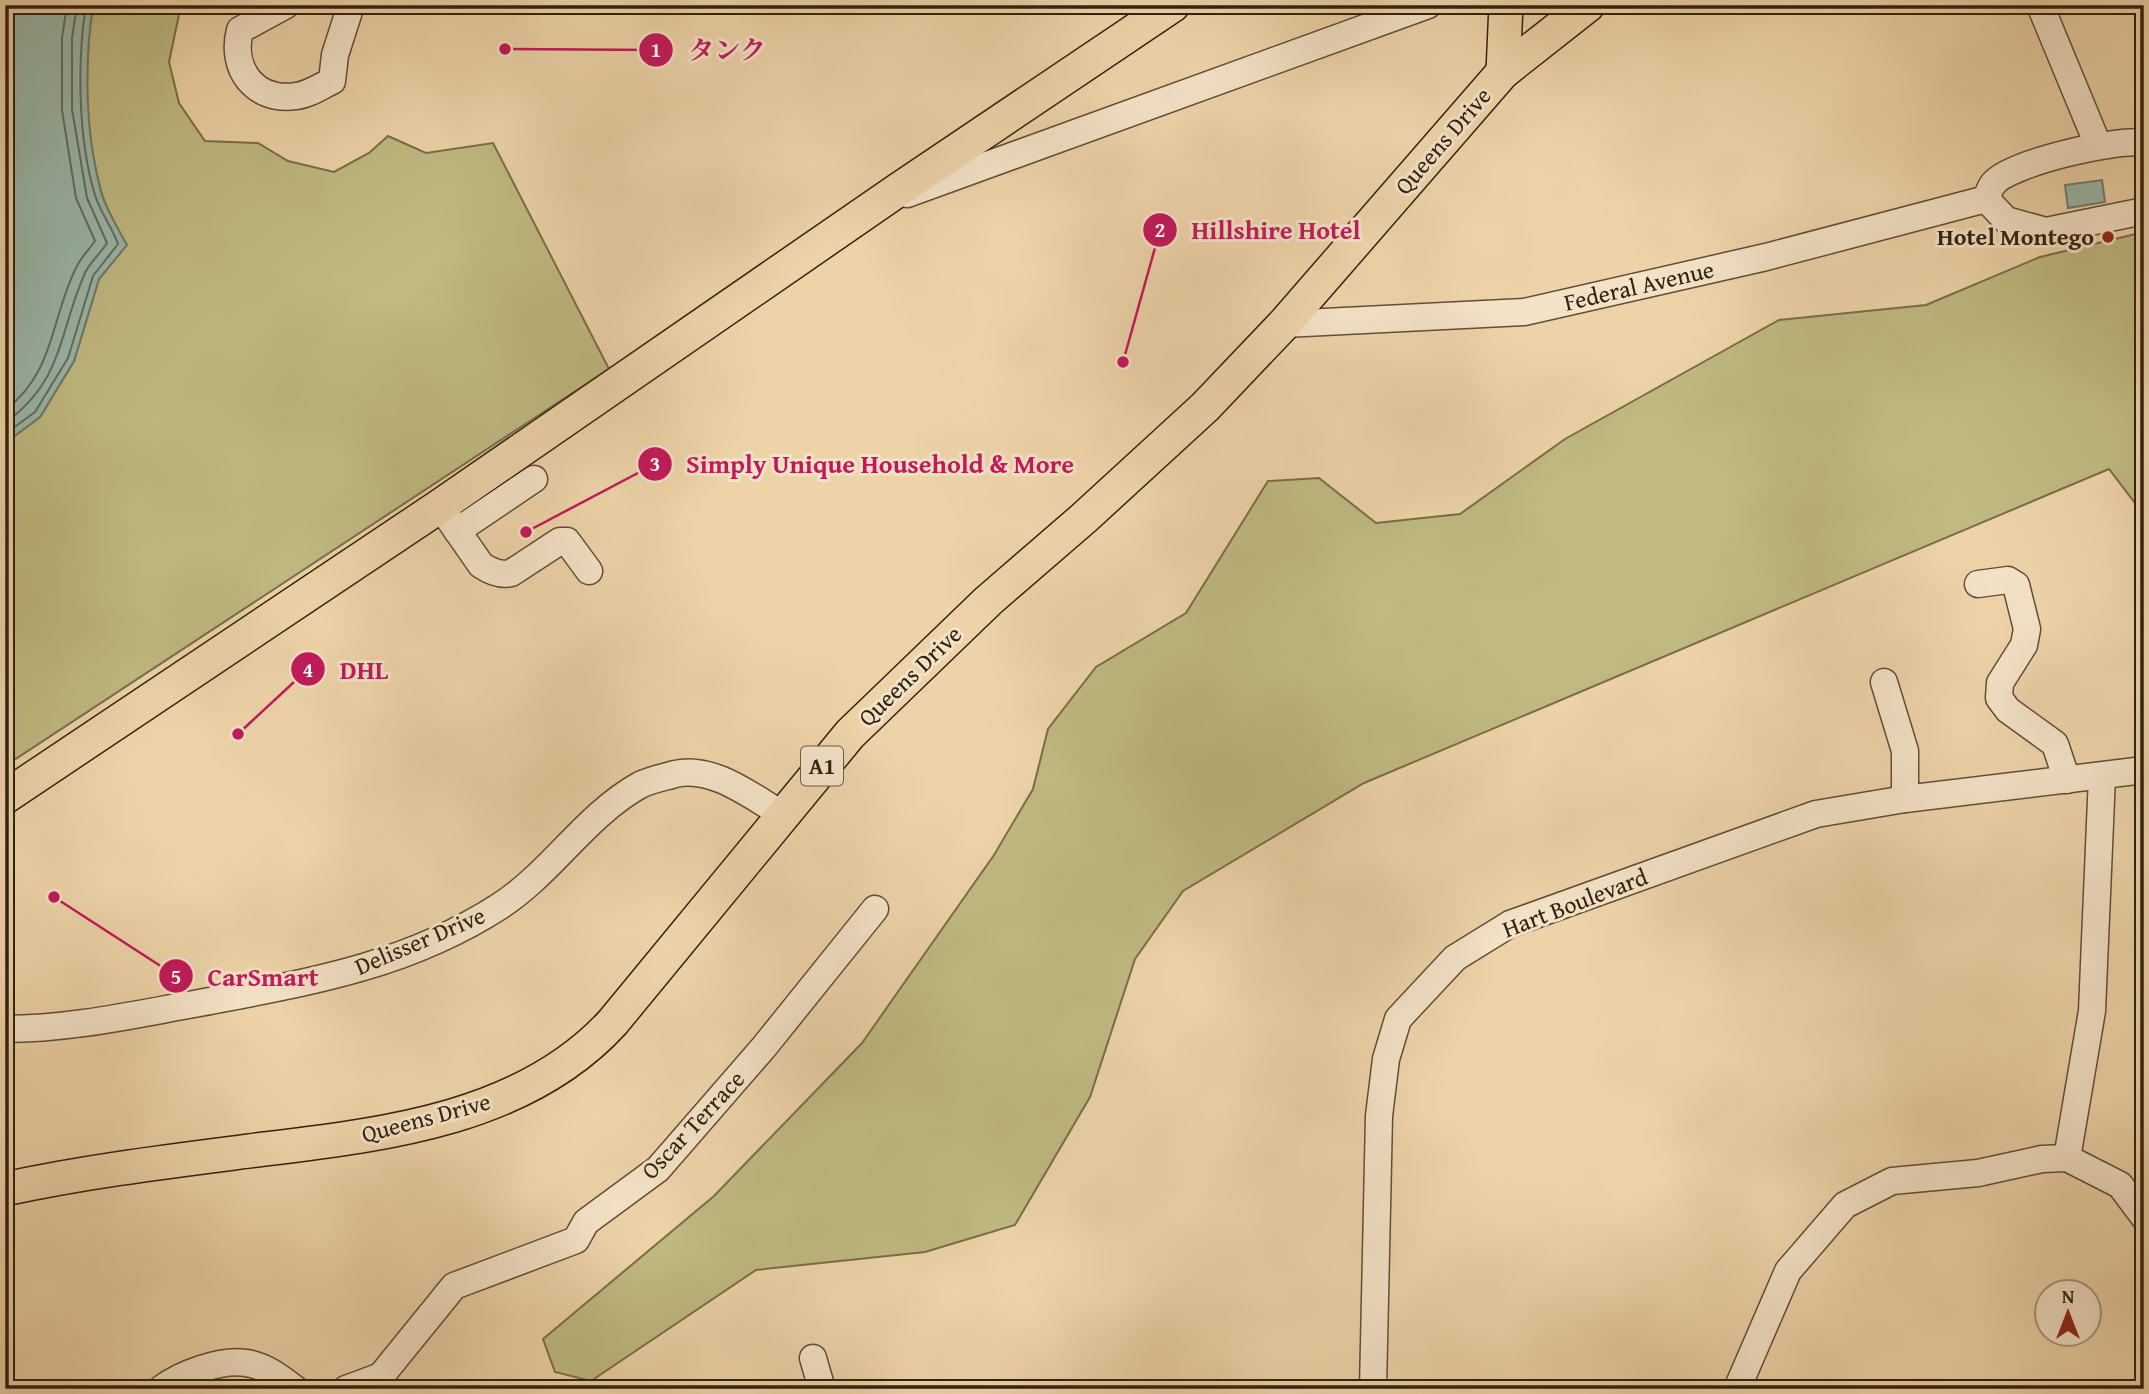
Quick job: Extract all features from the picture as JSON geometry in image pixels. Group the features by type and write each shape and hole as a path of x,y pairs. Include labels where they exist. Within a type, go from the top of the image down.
{"main road":[{"path":"5,797 449,519 879,204 1173,5"},
{"name":"Queens Drive","path":"1503,72 1506,5"},
{"name":"Queens Drive","path":"5,1189 188,1159 328,1142 410,1127 488,1105 563,1068 592,1046 837,748 897,686 1205,407 1284,324 1503,72 1588,5"}],"street":[{"path":"286,5 240,30 235,47 245,78 262,93 296,96 332,81 335,55 351,5"},
{"path":"879,204 1428,5"},
{"path":"2040,5 2098,145"},
{"path":"2144,143 2132,141 2098,145 2021,167 1994,182 1986,199 2006,220 2046,231 2144,211"},
{"name":"Federal Avenue","path":"1284,324 1524,312 1766,257 1986,199"},
{"path":"534,479 449,519 481,565 496,573 511,573 560,541 567,541 589,571"},
{"path":"1978,584 2008,580 2016,585 2027,629 2024,645 2000,683 2000,698 2008,710 2055,744 2067,780"},
{"path":"1884,682 1905,751 1905,799"},
{"name":"Hart Boulevard","path":"1373,1389 1378,1116 1386,1059 1398,1019 1455,958 1510,924 1816,814 1905,799 2144,771"},
{"name":"Delisser Drive","path":"5,1029 119,1018 296,986 404,953 465,926 501,905 538,877 609,808 643,783 678,774 697,774 722,780 782,814"},
{"path":"2067,1158 2092,1011 2102,776"},
{"name":"Oscar Terrace","path":"346,1389 381,1376 454,1286 576,1240 586,1222 658,1169 764,1048 875,909"},
{"path":"1737,1389 1788,1271 1844,1205 1892,1181 1979,1173 2042,1159 2067,1158 2120,1185 2144,1217"},
{"path":"813,1359 822,1389"},
{"path":"161,1389 171,1381 220,1365 247,1363 277,1375 295,1389"}],"shaded area":[{"path":"93,5 181,5 169,62 179,103 205,141 258,143 288,161 334,172 369,153 388,136 426,153 493,143 609,369 5,766 5,443 40,417 74,361 99,279 126,245 103,198 92,146 87,75"},
{"path":"2144,232 2144,515 2109,469 1364,783 1183,891 1135,959 1090,1097 1015,1225 925,1252 756,1270 591,1381 555,1372 543,1339 714,1196 862,1043 994,855 1033,789 1048,729 1096,667 1186,613 1268,481 1319,478 1376,523 1460,514 1565,439 1779,320 1926,305 2040,257"}],"water":[{"path":"5,5 93,5 87,75 92,146 103,199 127,245 99,279 74,361 40,417 5,443"},
{"path":"2102,180 2105,202 2068,208 2065,185"}],"place":[{"name":"タンク","path":"505,49"},
{"name":"Hotel Montego","path":"2108,237"},
{"name":"Hillshire Hotel","path":"1123,362"},
{"name":"Simply Unique Household & More","path":"526,532"},
{"name":"DHL","path":"238,734"},
{"name":"CarSmart","path":"54,897"}]}
